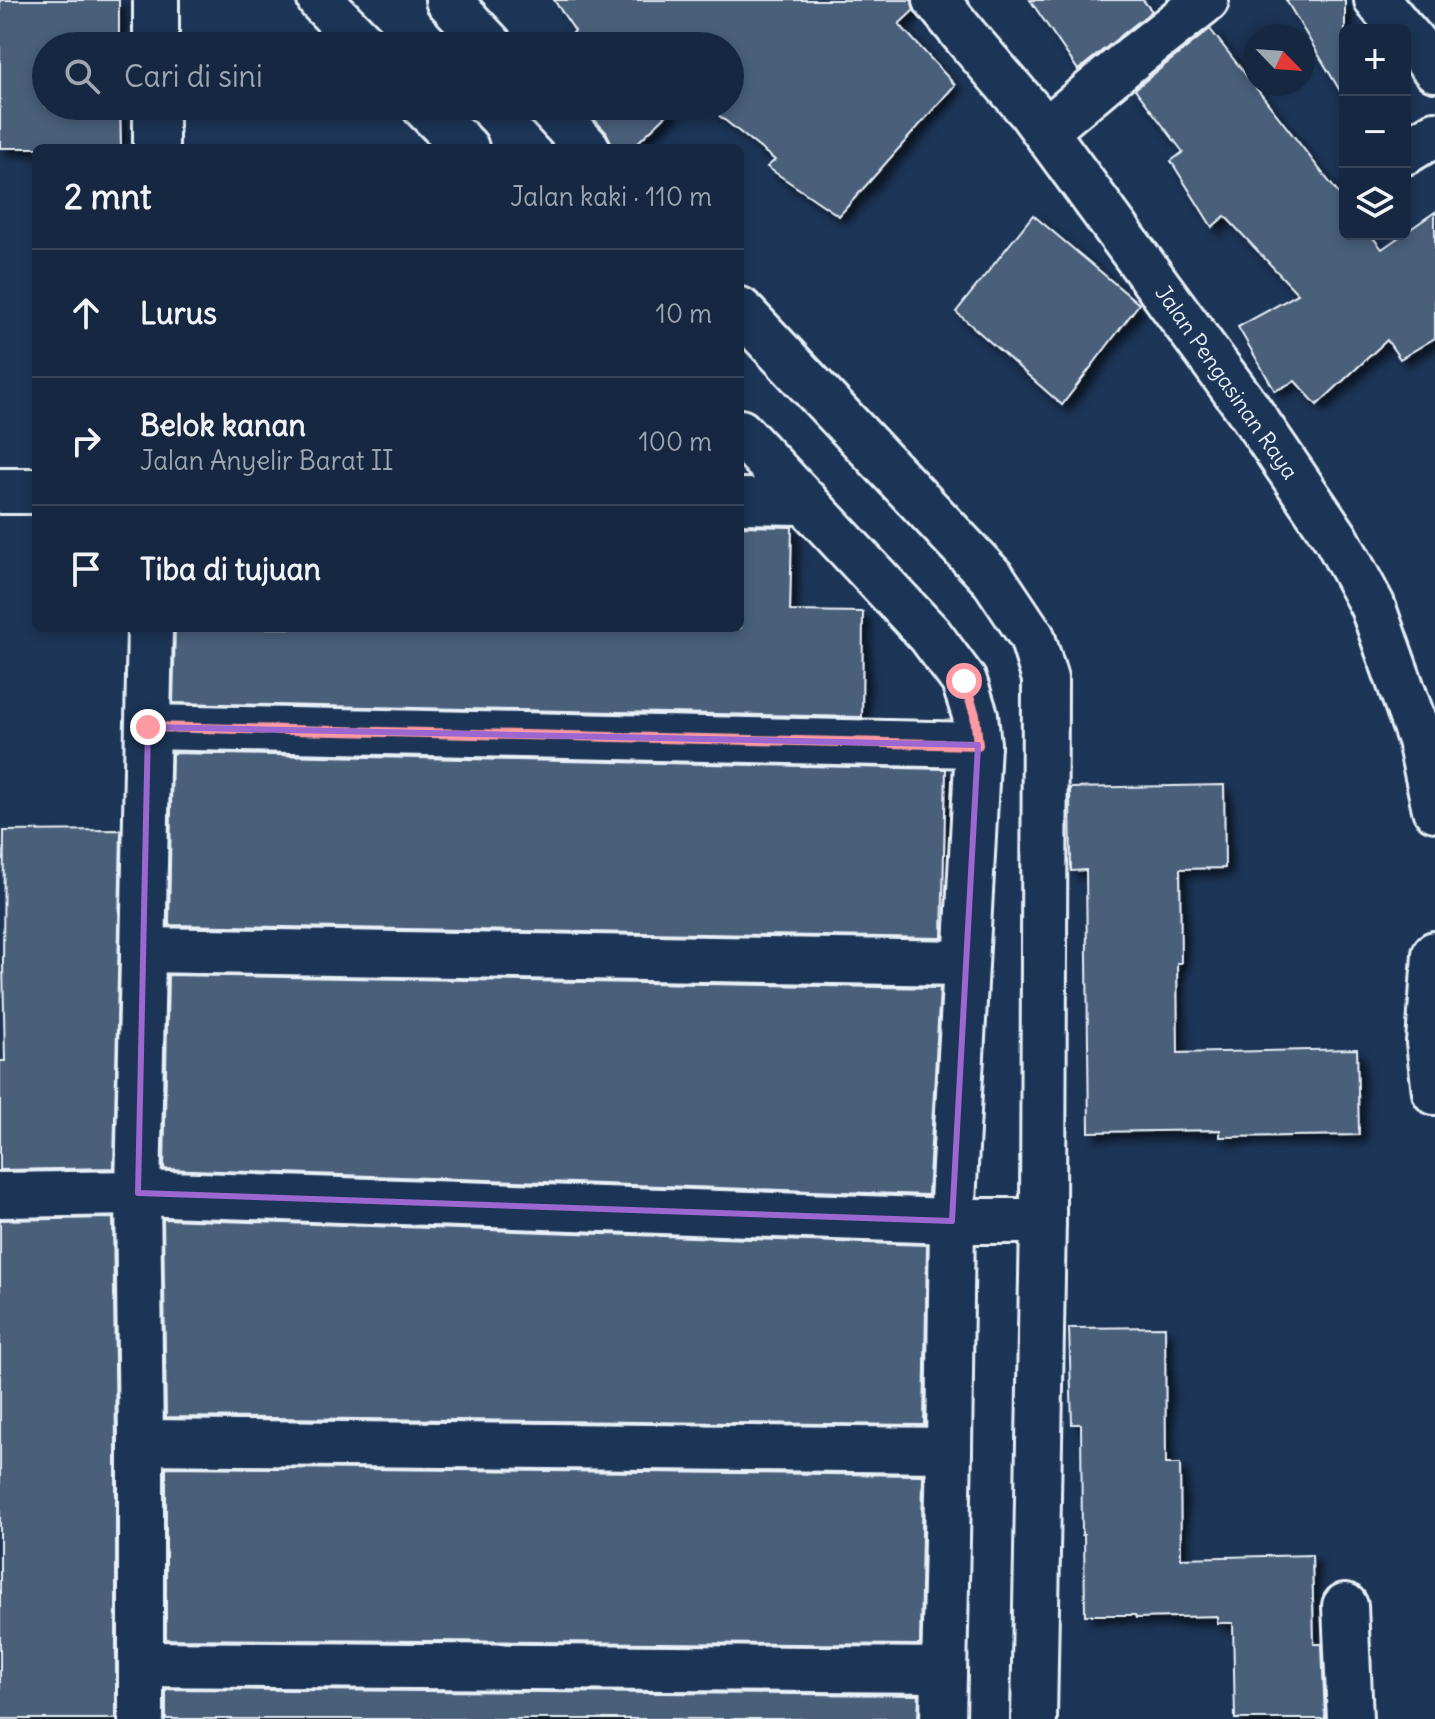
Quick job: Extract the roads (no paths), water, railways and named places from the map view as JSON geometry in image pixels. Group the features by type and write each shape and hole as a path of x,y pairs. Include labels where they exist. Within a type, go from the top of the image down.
{"street":[{"path":"156,0 156,32"},
{"path":"320,0 351,32"},
{"path":"448,0 478,32"},
{"name":"Jalan Pengasinan Raya","path":"936,0 1045,131 1240,397 1336,538 1372,605 1420,740 1435,809"},
{"path":"1045,131 1206,0"},
{"path":"1377,0 1397,24"},
{"path":"1411,40 1435,69"},
{"path":"156,120 156,144"},
{"path":"438,120 462,144"},
{"path":"561,120 583,144"},
{"path":"1411,148 1435,134"},
{"path":"744,314 994,580 1032,637 1045,679 1043,1221 1034,1719"},
{"path":"744,436 930,635 964,681 975,715 978,745 952,1221 943,1719"},
{"path":"0,491 32,491"},
{"path":"744,501 806,502"},
{"path":"141,1719 138,1193 150,632"},
{"path":"148,727 978,745"},
{"path":"143,950 966,963"},
{"path":"1435,954 1429,1043 1435,1092"},
{"path":"0,1195 138,1193 952,1221 1043,1221"},
{"path":"141,1442 949,1450"},
{"path":"1345,1606 1350,1719"},
{"path":"141,1664 944,1670"}]}
